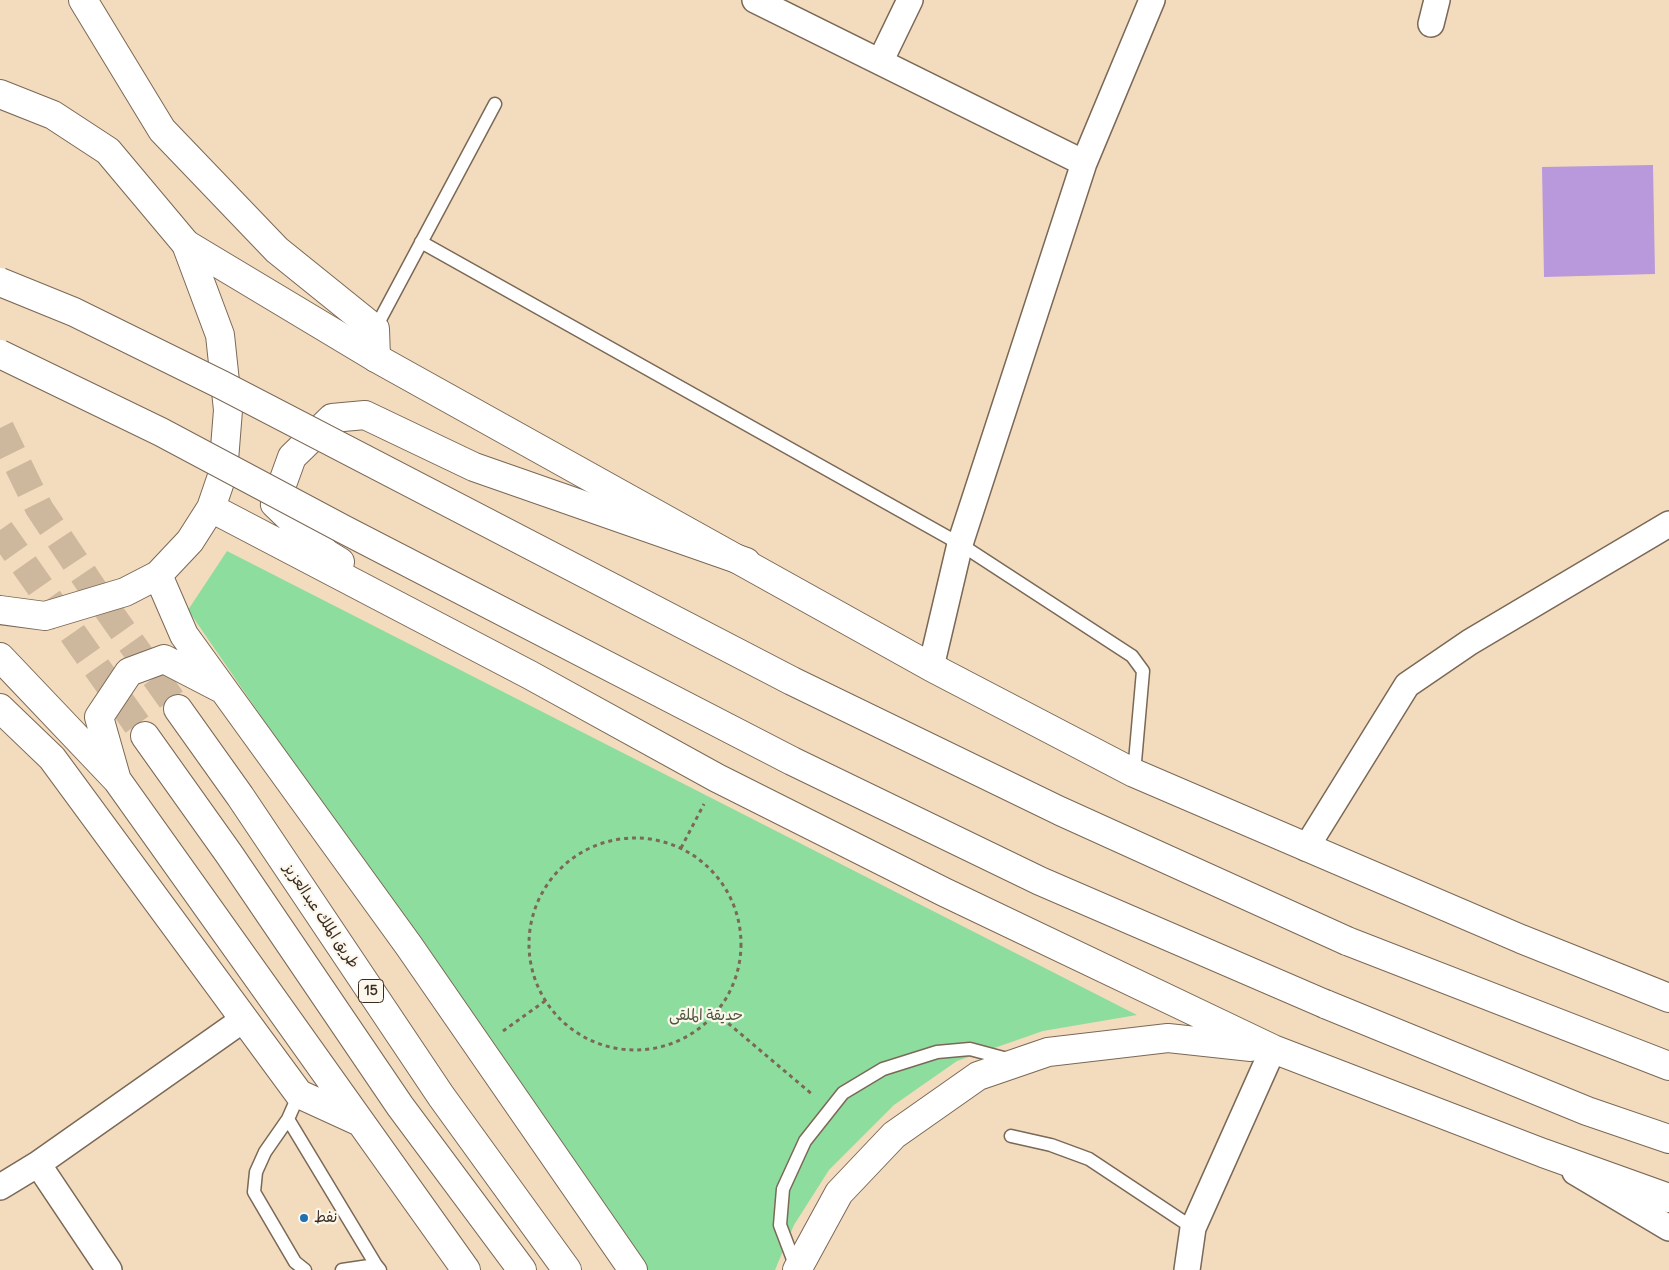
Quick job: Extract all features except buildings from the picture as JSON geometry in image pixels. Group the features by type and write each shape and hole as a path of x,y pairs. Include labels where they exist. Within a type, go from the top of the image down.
{"main road":[{"path":"83,0 162,130 277,250 374,329 376,358"},
{"path":"0,94 53,115 108,151 186,244 376,358 746,562 931,667 1134,773 1522,940 1669,998"},
{"path":"0,610 45,616 125,592 158,575 190,541 211,508 223,473 228,410 220,335 186,244"},
{"path":"0,282 74,312 222,385 792,681 1060,811 1347,941 1669,1066"},
{"path":"0,354 161,432 343,529 801,765 1040,881 1325,1004 1587,1112 1669,1139"},
{"path":"530,675 327,554 275,504 292,457 332,418 365,415 474,467 746,562"},
{"path":"211,508 530,675 717,778 944,892 1273,1049 1543,1153 1669,1198"},
{"path":"158,575 184,635 226,691 479,1048 633,1270"},
{"path":"0,657 117,780 358,1121 466,1270"},
{"path":"117,780 99,717 129,672 164,659 226,691"},
{"path":"0,708 52,758 299,1094 358,1121"},
{"name":"طريق الملك عبدالعزيز","path":"178,709 240,796 441,1096 567,1270"},
{"path":"145,736 229,854 400,1106 522,1270"},
{"path":"797,1270 840,1193 894,1134 978,1076 1048,1052 1168,1038 1273,1049"}],"street":[{"path":"755,0 1084,162"},
{"path":"880,62 910,0"},
{"path":"931,667 960,544 1084,162 1152,0"},
{"path":"1431,24 1437,0"},
{"path":"1306,848 1407,684 1470,642 1669,524"},
{"path":"0,1187 38,1164 244,1019"},
{"path":"1187,1270 1193,1228 1273,1049"},
{"path":"1543,1153 1669,1228"},
{"path":"38,1164 109,1270"}],"lane":[{"path":"374,329 495,104"},
{"path":"421,242 960,544 1132,656 1143,671 1134,773"},
{"path":"797,1270 780,1225 783,1189 805,1140 843,1094 883,1069 937,1052 970,1049 1019,1062"},
{"path":"299,1094 288,1120 265,1152 256,1172 254,1192 295,1262 306,1270"},
{"path":"288,1120 378,1267 342,1270"},
{"path":"1011,1136 1051,1145 1089,1158 1193,1228"}],"path":[{"path":"682,848 717,778"},
{"path":"638,837 660,840 682,848 700,859 728,891 737,912 741,933 741,954 737,975 728,995 716,1013 700,1029 681,1040 660,1048 638,1051 616,1049 595,1043 575,1032 558,1018 545,1001 535,980 530,958 529,935 534,913 543,892 556,873 573,858 593,846 615,840 638,837"},
{"path":"479,1048 545,1001"},
{"path":"716,1013 830,1110"}],"green space":[{"name":"حديقة الملقى","path":"227,551 1137,1015 1043,1031 957,1061 894,1105 829,1170 794,1225 775,1270 642,1270 188,610"}],"tunnel":[{"path":"0,428 39,508 98,596 178,709"},
{"path":"0,530 145,736"}],"place":[{"name":"نفط","path":"304,1218"}]}
